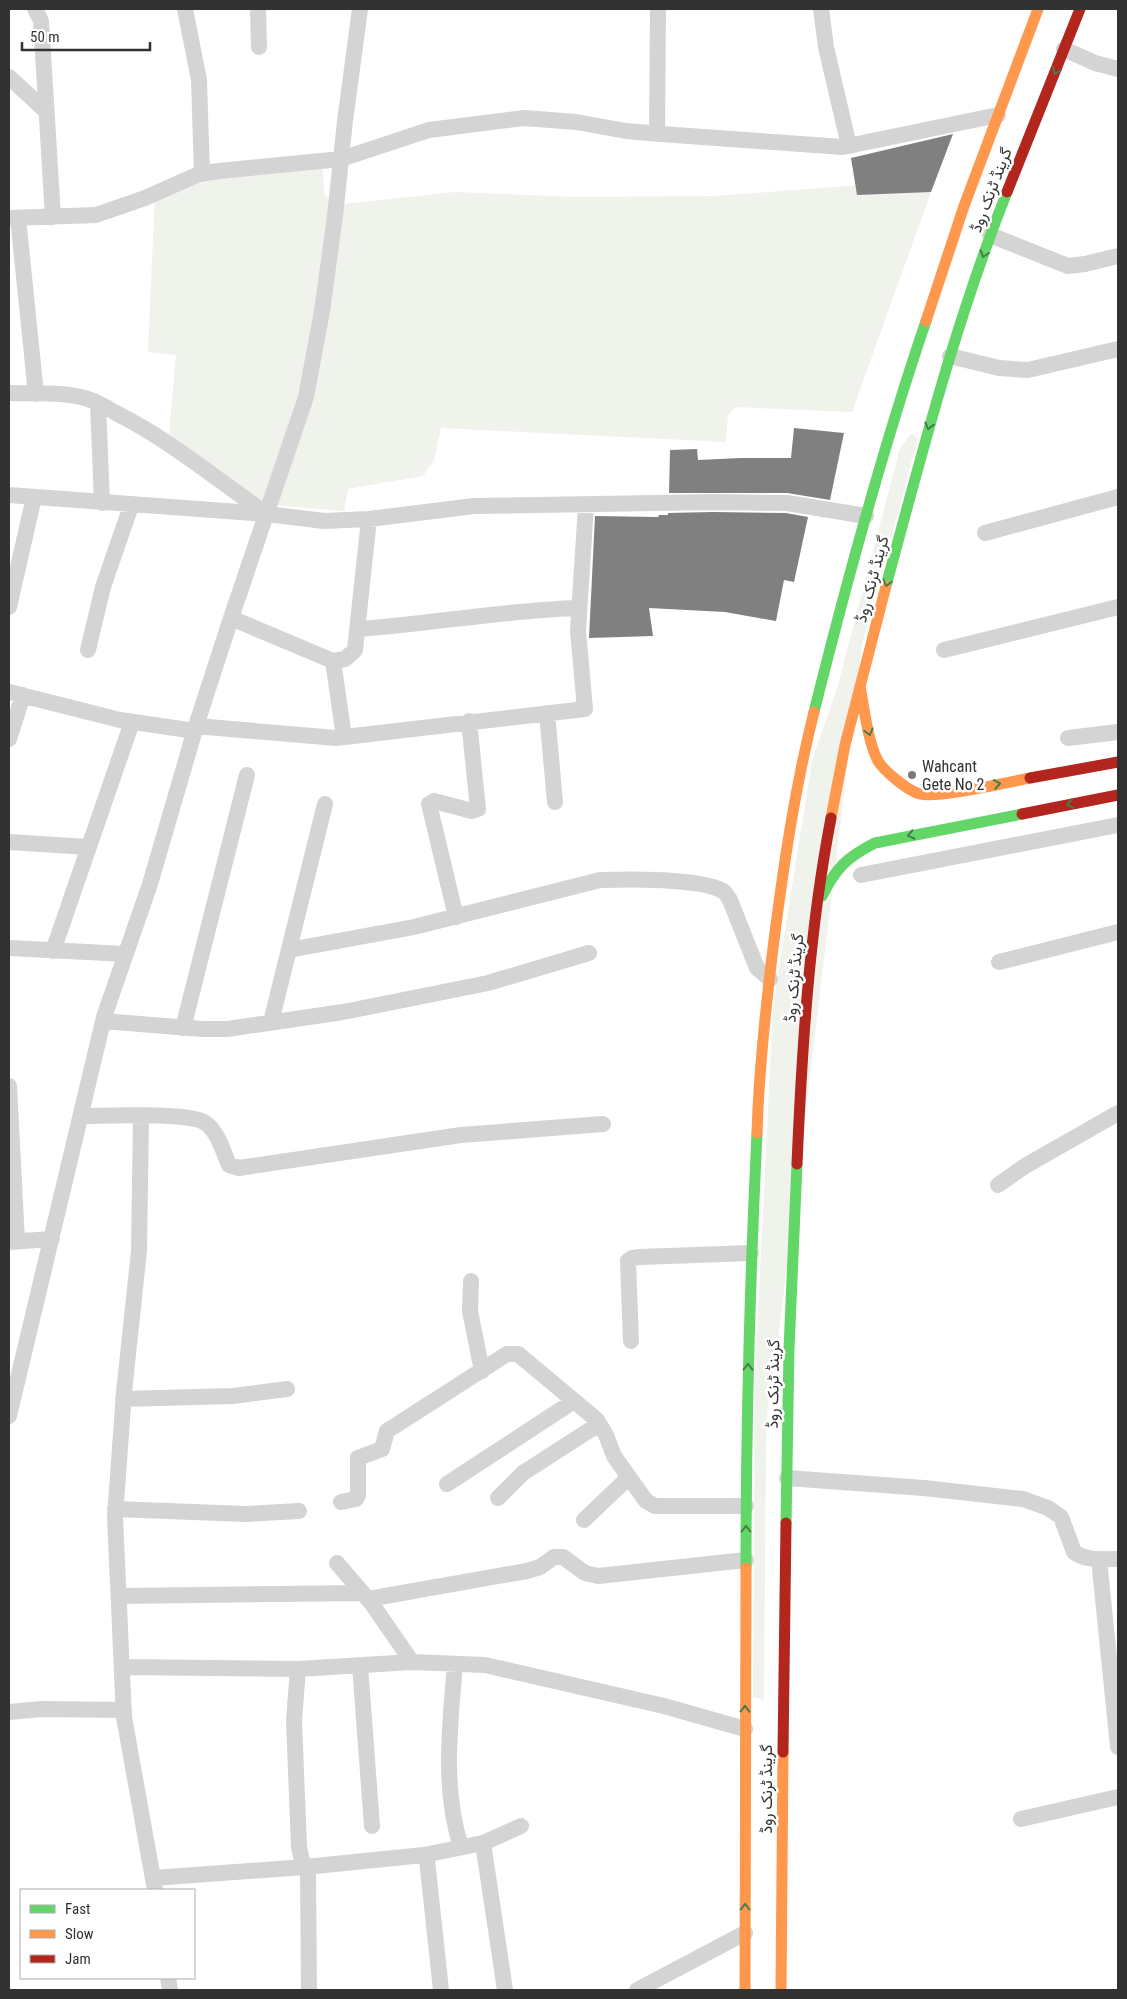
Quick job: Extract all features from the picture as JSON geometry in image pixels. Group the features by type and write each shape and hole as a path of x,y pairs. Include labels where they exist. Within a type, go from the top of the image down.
{"main road":[{"name":"گرینڈ ٹرنک روڈ","path":"745,1990 749,1729 746,1506 751,1253 765,1015 782,879 800,769 846,583 964,206 1038,9"},
{"name":"گرینڈ ٹرنک روڈ","path":"781,1990 778,1729 787,1478 789,1349 799,1113 813,936 828,834 845,745 929,405 950,356 990,235 1080,9"},
{"path":"860,684 867,725 878,761 887,772 902,784 921,795 940,794 1118,762"},
{"path":"817,908 836,870 857,852 875,843 1118,795"}],"street":[{"path":"35,9 41,22 53,217"},
{"path":"185,9 199,80 202,174"},
{"path":"258,9 259,47"},
{"path":"9,1416 103,1021 150,884 231,618 306,397 322,311 360,9"},
{"path":"657,134 658,9"},
{"path":"821,9 826,47 848,146"},
{"path":"1064,49 1095,63 1118,69"},
{"path":"9,77 46,111"},
{"path":"36,394 13,218 96,215 145,198 202,174 341,159 429,130 524,118 576,122 626,131 657,134 848,146 998,115"},
{"path":"990,235 1068,266 1118,256"},
{"path":"950,356 999,368 1028,370 1118,350"},
{"path":"9,393 67,394 89,399 139,424 215,475 240,496 267,514"},
{"path":"98,404 102,503"},
{"path":"9,495 131,506 267,514 324,521 369,520 474,506 713,502 787,503 866,516"},
{"path":"984,533 1118,497"},
{"path":"9,607 34,498"},
{"path":"9,739 16,694 132,722 336,738 585,709 578,631 586,505"},
{"path":"88,650 103,587 131,506"},
{"path":"231,618 333,661 345,659 355,650 369,520"},
{"path":"944,650 1118,607"},
{"path":"357,629 399,626 540,609 580,608"},
{"path":"333,661 344,737"},
{"path":"546,714 555,802"},
{"path":"53,951 132,722"},
{"path":"456,916 429,804 434,801 472,811 478,809 470,722"},
{"path":"1068,738 1118,732"},
{"path":"183,1028 247,775"},
{"path":"271,1022 325,804"},
{"path":"861,875 1118,824"},
{"path":"9,842 88,847"},
{"path":"289,950 414,927 600,880 631,879 700,884 724,892 730,900 757,968 770,978"},
{"path":"999,962 1118,932"},
{"path":"9,948 126,954"},
{"path":"103,1021 183,1028 227,1029 343,1012 488,983 589,953"},
{"path":"9,1086 13,1242 52,1239"},
{"path":"998,1185 1025,1166 1118,1113"},
{"path":"81,1116 185,1116 204,1122 216,1135 229,1165 239,1168 461,1135 603,1124"},
{"path":"141,1116 139,1251 123,1399 116,1509 124,1710 154,1884 424,1855 483,1843 521,1826"},
{"path":"630,1341 628,1261 632,1258 751,1253"},
{"path":"471,1281 470,1311 482,1370"},
{"path":"341,1502 356,1499 358,1495 358,1458 382,1449 387,1431 507,1354 518,1354 597,1420 614,1456 646,1501 654,1506 746,1506"},
{"path":"123,1399 233,1396 287,1389"},
{"path":"447,1484 574,1401"},
{"path":"498,1498 523,1473 599,1424"},
{"path":"584,1520 629,1477"},
{"path":"787,1478 924,1488 1023,1499 1048,1508 1061,1517 1074,1552 1088,1559 1118,1559"},
{"path":"116,1509 246,1514 299,1511"},
{"path":"119,1596 365,1596 527,1571 540,1566 554,1557 563,1556 585,1573 598,1576 746,1560"},
{"path":"1099,1559 1118,1747"},
{"path":"337,1563 365,1596 412,1662"},
{"path":"122,1667 298,1670 412,1662 485,1665 588,1687 749,1729"},
{"path":"455,1664 449,1760 452,1807 461,1848"},
{"path":"360,1666 372,1826"},
{"path":"298,1670 294,1720 298,1837 299,1847 308,1873 309,1990"},
{"path":"9,1712 42,1709 124,1710"},
{"path":"1021,1819 1118,1797"},
{"path":"483,1843 505,1990"},
{"path":"427,1860 441,1990"},
{"path":"637,1990 745,1933"}],"shaded area":[{"path":"322,166 325,196 344,204 455,192 574,197 715,196 848,186 931,192 852,412 735,407 728,416 726,442 441,428 434,460 423,476 348,489 344,511 271,505 236,487 173,437 169,433 176,355 148,352 155,194 199,180"},
{"path":"911,434 918,438 862,644 776,1357 769,1386 766,1438 764,1700 753,1697 755,1374 773,1006 812,761 838,685 900,448"}],"building":[{"path":"953,134 931,192 857,195 851,158"},
{"path":"794,428 844,433 830,500 787,493 669,493 670,450 697,449 698,460 791,458"},
{"path":"668,513 786,513 808,517 794,582 784,580 776,621 725,612 649,608 653,636 589,638 595,516 658,517 659,515 668,515"}],"traffic: fast":[{"path":"886,586 956,338 1007,192"},
{"path":"814,712 866,515 926,321"},
{"path":"822,896 832,878 843,864 857,853 875,843 1022,814"},
{"path":"746,1568 749,1350 757,1133"},
{"path":"786,1523 789,1349 797,1164"}],"traffic: slow":[{"path":"926,321 964,206 1038,9"},
{"path":"831,818 845,745 886,586"},
{"path":"860,686 869,735 878,761 885,770 909,789 920,794 941,794 1030,778"},
{"path":"757,1133 763,1036 778,911 796,797 814,712"},
{"path":"745,1990 746,1568"},
{"path":"781,1990 783,1752"}],"traffic: jam":[{"path":"1007,192 1080,9"},
{"path":"1030,778 1118,762"},
{"path":"1022,814 1118,795"},
{"path":"797,1164 801,1077 812,947 823,861 831,818"},
{"path":"783,1752 786,1523"}],"place":[{"name":"Wahcant Gete No 2","path":"912,775"}]}
